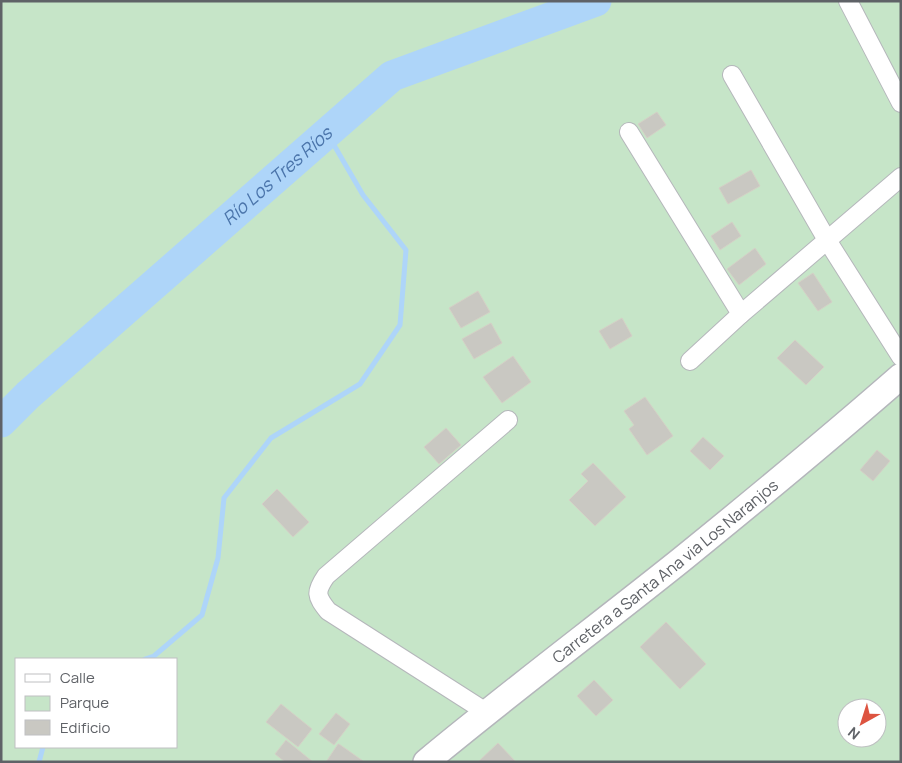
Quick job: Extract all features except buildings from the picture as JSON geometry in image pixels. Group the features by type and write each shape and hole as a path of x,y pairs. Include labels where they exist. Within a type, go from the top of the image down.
{"main road":[{"name":"Carretera a Santa Ana via Los Naranjos","path":"426,762 486,712 688,554 901,376"}],"street":[{"path":"848,1 901,104"},
{"path":"732,75 827,240 901,357"},
{"path":"630,132 741,314"},
{"path":"690,360 901,177"},
{"path":"486,712 328,611 319,600 318,587 326,576 508,420"}],"green space":[{"path":"1,1 901,1 901,762 1,762"}],"waterway":[{"name":"Río Los Tres Ríos","path":"1,422 28,395 392,76 596,1"},
{"path":"148,658 154,656 202,615 218,558 224,498 271,438 360,384 400,325 406,250 363,195 327,133"},
{"path":"39,762 43,748"}]}
